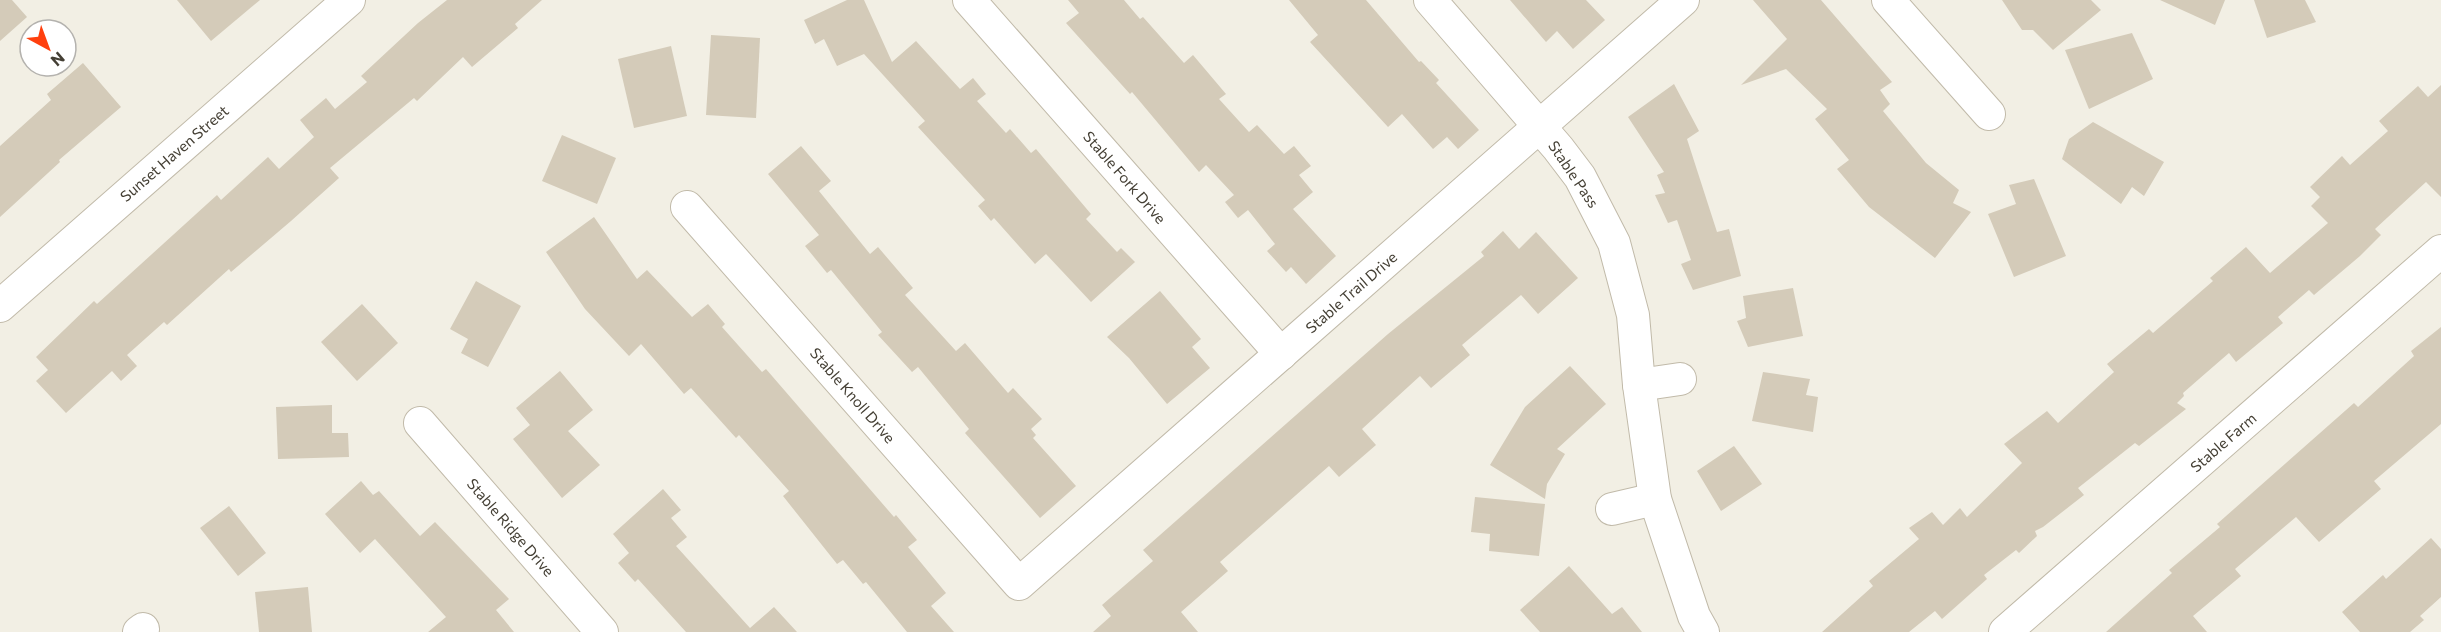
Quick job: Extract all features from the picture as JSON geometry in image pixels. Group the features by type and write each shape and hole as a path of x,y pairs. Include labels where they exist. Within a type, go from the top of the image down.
{"street":[{"name":"Sunset Haven Street","path":"0,306 349,0"},
{"name":"Stable Fork Drive","path":"969,0 1281,354"},
{"name":"Stable Pass","path":"1430,0 1540,126 1580,177 1614,243 1633,315 1639,386 1655,499 1690,606 1703,632"},
{"name":"Stable Trail Drive","path":"1019,584 1683,0"},
{"path":"1888,0 1989,114"},
{"name":"Stable Knoll Drive","path":"687,207 1019,584"},
{"name":"Stable Farm","path":"2005,632 2441,251"},
{"path":"1639,386 1680,379"},
{"name":"Stable Ridge Drive","path":"420,423 602,632"},
{"path":"1612,509 1655,499"}],"building":[{"path":"0,0 12,0 27,17 18,18 18,25 0,41"},
{"path":"177,0 260,0 211,41"},
{"path":"447,0 542,0 515,24 518,28 472,67 463,57 417,101 414,98 330,168 339,178 231,272 229,269 167,325 164,322 127,355 137,366 121,381 112,371 66,413 36,381 48,370 36,357 94,301 97,304 217,195 221,200 268,157 279,169 314,137 300,120 326,98 335,109 367,82 361,76 418,23"},
{"path":"847,0 864,0 892,62 916,41 960,89 973,78 986,94 977,101 1006,133 1010,129 1031,153 1036,149 1091,214 1086,219 1117,252 1121,248 1135,262 1091,302 1046,254 1035,264 994,218 991,221 978,206 985,200 918,127 925,121 864,54 837,66 824,39 815,44 804,20"},
{"path":"1068,0 1124,0 1140,19 1143,17 1184,63 1193,55 1226,94 1219,99 1249,132 1257,125 1284,154 1294,146 1311,166 1299,175 1313,192 1293,209 1336,256 1306,284 1291,267 1286,272 1267,251 1275,244 1248,210 1238,218 1225,202 1234,195 1206,165 1199,172 1132,92 1130,94 1066,23 1079,13"},
{"path":"1289,0 1366,0 1419,62 1421,61 1439,80 1436,83 1479,130 1458,149 1447,137 1433,149 1402,114 1388,127 1310,42 1318,35"},
{"path":"1510,0 1586,0 1605,20 1573,49 1557,31 1546,42"},
{"path":"1753,0 1821,0 1892,82 1880,90 1890,104 1883,111 1926,163 1959,190 1953,203 1971,212 1935,258 1869,207 1837,169 1849,160 1815,119 1827,109 1786,69 1741,85 1787,39"},
{"path":"2002,0 2091,0 2101,10 2053,50 2033,30 2022,30"},
{"path":"2160,0 2225,0 2215,25"},
{"path":"2254,0 2305,0 2316,22 2267,38"},
{"path":"2132,33 2153,79 2089,109 2065,50"},
{"path":"711,35 760,38 756,118 706,115"},
{"path":"671,46 687,116 634,128 618,59"},
{"path":"83,63 121,107 59,160 60,162 0,217 0,146 51,100 47,94 66,78 78,78 78,67"},
{"path":"1674,84 1699,131 1687,139 1717,232 1729,229 1741,276 1693,290 1681,264 1691,260 1677,220 1668,223 1655,195 1665,193 1657,175 1664,172 1628,117"},
{"path":"2441,85 2441,197 2426,182 2375,229 2381,235 2360,256 2314,295 2309,290 2278,317 2283,323 2236,362 2229,353 2199,379 2183,393 2184,396 2177,403 2186,409 2139,446 2135,443 2078,488 2084,495 2035,531 2037,536 2019,553 2016,550 1984,575 1987,579 1942,619 1935,611 1909,632 1822,632 1873,586 1869,581 1919,539 1909,528 1932,512 1943,525 1960,508 1967,517 2022,463 2004,444 2047,411 2058,423 2114,372 2107,364 2149,329 2153,333 2213,281 2210,278 2246,247 2270,273 2328,223 2311,206 2320,197 2310,187 2342,156 2350,165 2388,131 2379,121 2418,86 2428,97"},
{"path":"2093,122 2164,162 2144,196 2132,187 2121,204 2062,159 2069,139"},
{"path":"562,135 616,158 597,204 542,181"},
{"path":"801,146 831,181 819,191 870,254 878,247 913,288 905,295 956,351 965,343 1008,393 1013,388 1042,419 1031,429 1036,435 1033,438 1076,486 1040,518 965,433 969,429 918,367 912,372 878,335 882,332 831,270 827,273 805,246 819,235 768,174"},
{"path":"2034,179 2066,256 2014,277 1988,214 2016,204 2009,185"},
{"path":"594,217 637,279 647,270 692,317 708,304 725,324 722,327 762,372 766,369 894,517 896,515 917,540 908,547 946,593 931,606 954,632 907,632 866,582 863,584 843,560 837,564 783,496 789,491 739,435 736,438 691,388 684,394 641,344 629,356 585,309 546,252"},
{"path":"1503,231 1519,249 1536,232 1578,278 1538,314 1521,295 1462,345 1470,355 1431,388 1420,376 1362,429 1376,445 1339,477 1329,466 1220,562 1228,571 1181,612 1198,632 1093,632 1111,616 1102,605 1153,561 1143,550 1388,334 1484,256 1481,252"},
{"path":"476,281 521,306 488,367 461,353 468,339 450,329"},
{"path":"1793,288 1803,336 1748,347 1737,321 1746,318 1743,296"},
{"path":"1160,291 1201,339 1192,347 1210,368 1167,404 1129,358 1107,337"},
{"path":"362,304 398,343 357,381 321,342"},
{"path":"2441,327 2441,424 2374,481 2381,489 2319,542 2296,517 2235,569 2241,576 2193,616 2207,632 2106,632 2172,573 2169,570 2220,527 2217,524 2354,403 2358,407 2414,356 2411,351"},
{"path":"1570,366 1606,404 1557,449 1565,454 1547,484 1545,499 1490,465 1525,407"},
{"path":"560,371 593,410 568,431 600,465 562,498 513,439 530,425 516,408"},
{"path":"1763,372 1810,379 1806,395 1818,397 1813,432 1752,421"},
{"path":"332,405 332,433 348,433 349,457 278,459 276,407"},
{"path":"1734,446 1762,484 1721,511 1697,471"},
{"path":"361,481 373,495 379,491 420,536 435,522 509,599 496,610 514,632 428,632 446,617 375,539 360,553 325,514"},
{"path":"663,489 681,510 671,518 687,537 676,546 750,628 774,607 797,632 686,632 638,579 635,582 618,563 629,553 613,534"},
{"path":"1475,497 1545,504 1539,556 1489,551 1490,534 1471,532"},
{"path":"229,506 266,553 238,576 200,528"},
{"path":"2431,538 2441,549 2441,597 2420,616 2424,620 2410,632 2360,632 2342,612 2383,575 2386,579"},
{"path":"1569,566 1612,614 1622,607 1642,632 1540,632 1520,610"},
{"path":"308,587 312,632 259,632 255,592"}]}
